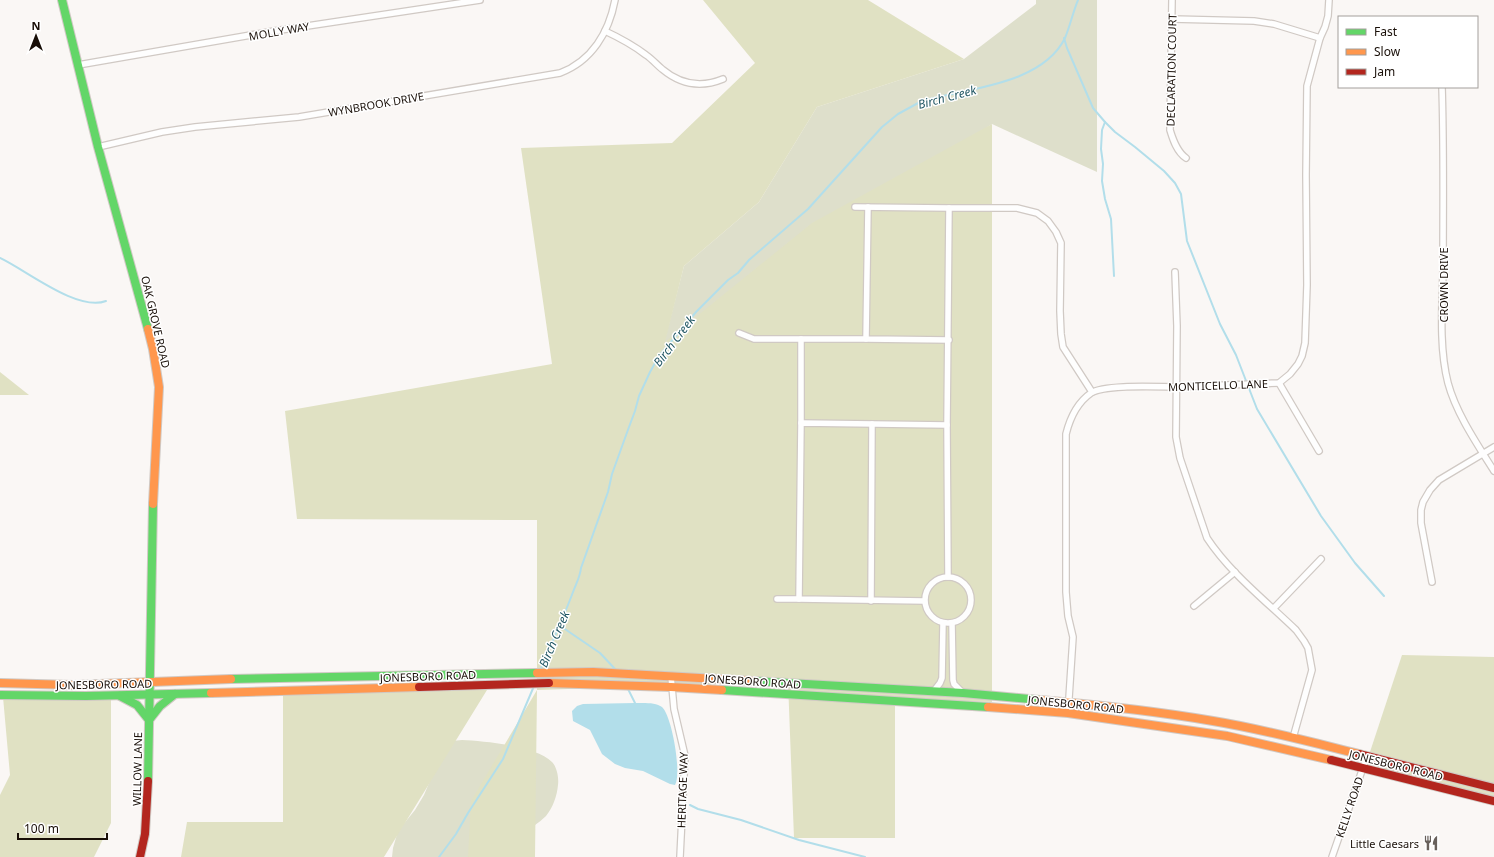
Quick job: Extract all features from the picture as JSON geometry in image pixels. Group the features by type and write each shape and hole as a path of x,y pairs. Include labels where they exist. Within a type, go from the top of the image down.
{"main road":[{"name":"OAK GROVE ROAD","path":"62,0 98,147 153,349 159,387 154,474 149,681"},
{"name":"JONESBORO ROAD","path":"0,683 73,684 149,681 601,672 963,693 1068,701 1214,721 1294,738 1494,788"},
{"name":"WILLOW LANE","path":"140,857 145,834 148,802 149,681"},
{"name":"JONESBORO ROAD","path":"0,695 48,696 176,694 563,683 671,687 918,702 1068,713 1227,736 1494,801"},
{"path":"117,695 142,708 149,720 157,708 165,700 176,694"}],"street":[{"name":"MOLLY WAY","path":"78,65 274,30 480,0"},
{"name":"WYNBROOK DRIVE","path":"98,147 162,132 195,127 299,117 560,73 573,68 583,60 606,31 613,12 615,0"},
{"name":"DECLARATION COURT","path":"1172,0 1170,130 1177,147 1181,154 1186,158"},
{"name":"MONTICELLO LANE","path":"1092,392 1109,388 1129,387 1176,387 1280,383 1298,364 1302,356 1305,343 1307,286 1307,86 1320,38 1328,16 1329,0"},
{"path":"1172,19 1254,20 1274,24 1320,38"},
{"path":"606,31 627,42 648,56 671,76 683,82 698,84 713,83 723,79"},
{"name":"CROWN DRIVE","path":"1442,88 1444,140 1442,313 1444,361 1448,383 1455,404 1494,471"},
{"path":"855,206 1018,208 1037,213 1048,221 1056,232 1061,243 1060,312 1063,347 1092,392 1078,406 1069,420 1066,434 1066,592 1068,616 1073,637 1068,713"},
{"path":"866,339 868,207"},
{"path":"948,576 947,425 949,340 949,208"},
{"path":"1175,272 1177,326 1176,437 1180,458 1207,538 1214,549 1235,572 1274,608 1304,640 1308,648 1312,670 1294,738"},
{"path":"739,333 754,339 949,340"},
{"path":"799,599 801,339"},
{"path":"1280,383 1319,452"},
{"path":"801,423 947,425"},
{"path":"871,601 872,424"},
{"path":"1432,582 1421,523 1421,510 1423,502 1430,490 1439,480 1494,447"},
{"path":"1274,608 1321,559"},
{"path":"1194,606 1235,572"},
{"path":"948,576 963,582 968,588 972,602 970,610 959,621 943,623 932,618 928,613 924,601 928,587 934,581 948,576"},
{"path":"777,599 924,601"},
{"path":"933,692 942,678 943,623"},
{"path":"952,623 953,680 954,684 963,693"},
{"name":"HERITAGE WAY","path":"671,676 671,687 676,720 685,756 680,857"},
{"name":"KELLY ROAD","path":"1332,857 1366,756"}],"green space":[{"path":"703,0 868,0 964,59 817,107 759,202 684,266 665,342 812,223 992,124 992,702 895,699 895,838 794,838 788,682 537,690 537,520 297,519 285,411 552,364 521,148 672,143 755,63"},
{"path":"1036,0 1097,0 1097,172 992,124 664,343 684,266 759,202 817,107 964,59 1036,4"},
{"path":"0,372 29,395 0,395"},
{"path":"1402,655 1494,657 1494,799 1366,764"},
{"path":"487,690 384,857 181,857 187,822 283,822 283,691"},
{"path":"537,690 535,857 468,857 471,801"},
{"path":"111,694 111,823 94,857 0,857 0,795 10,775 3,697"},
{"path":"462,740 496,743 523,748 552,762 558,776 558,782 556,797 551,809 543,819 493,857 392,857 398,831 415,810 424,795 444,748 452,741"}],"water":[{"path":"583,704 656,704 662,707 666,712 677,758 677,779 675,785 643,771 625,768 615,764 602,754 590,730 573,721 572,711 577,706"}],"waterway":[{"name":"Birch Creek","path":"540,671 579,577 639,396 659,356 696,312 728,280 738,273 749,260 808,209 882,127 898,114 920,102 1005,81 1024,74 1041,65 1055,53 1065,38 1078,0"},
{"path":"1064,38 1093,108 1115,132 1164,171 1175,183 1181,194 1187,241 1220,324 1236,355 1257,409 1321,516 1355,563 1384,596"},
{"path":"1105,122 1102,130 1101,149 1103,164 1102,181 1105,199 1111,219 1114,276"},
{"path":"0,258 52,288 81,301 94,303 106,301"},
{"path":"559,625 600,653 616,670"},
{"name":"Birch Creek","path":"439,857 456,834 503,759 534,686"},
{"path":"628,689 635,703"},
{"path":"690,805 698,809 741,820 799,840 865,857"}],"traffic: fast":[{"path":"62,0 98,147 148,329"},
{"path":"148,781 153,504"},
{"path":"231,679 537,673"},
{"path":"753,681 963,693 1040,700"},
{"path":"722,690 988,707"},
{"path":"0,695 86,696 211,693"},
{"path":"120,696 137,705 149,720 160,706 175,694"}],"traffic: slow":[{"path":"148,329 159,387 153,504"},
{"path":"537,673 593,672 753,681"},
{"path":"0,683 73,685 231,679"},
{"path":"549,683 722,690"},
{"path":"211,693 419,687"},
{"path":"1040,700 1170,714 1231,724 1305,740 1359,754"},
{"path":"988,707 1068,713 1227,736 1331,760"}],"traffic: jam":[{"path":"419,687 549,683"},
{"path":"1359,754 1494,788"},
{"path":"1331,760 1494,801"},
{"path":"140,857 145,834 148,781"}],"place":[{"name":"Little Caesars","path":"1431,843"}]}
